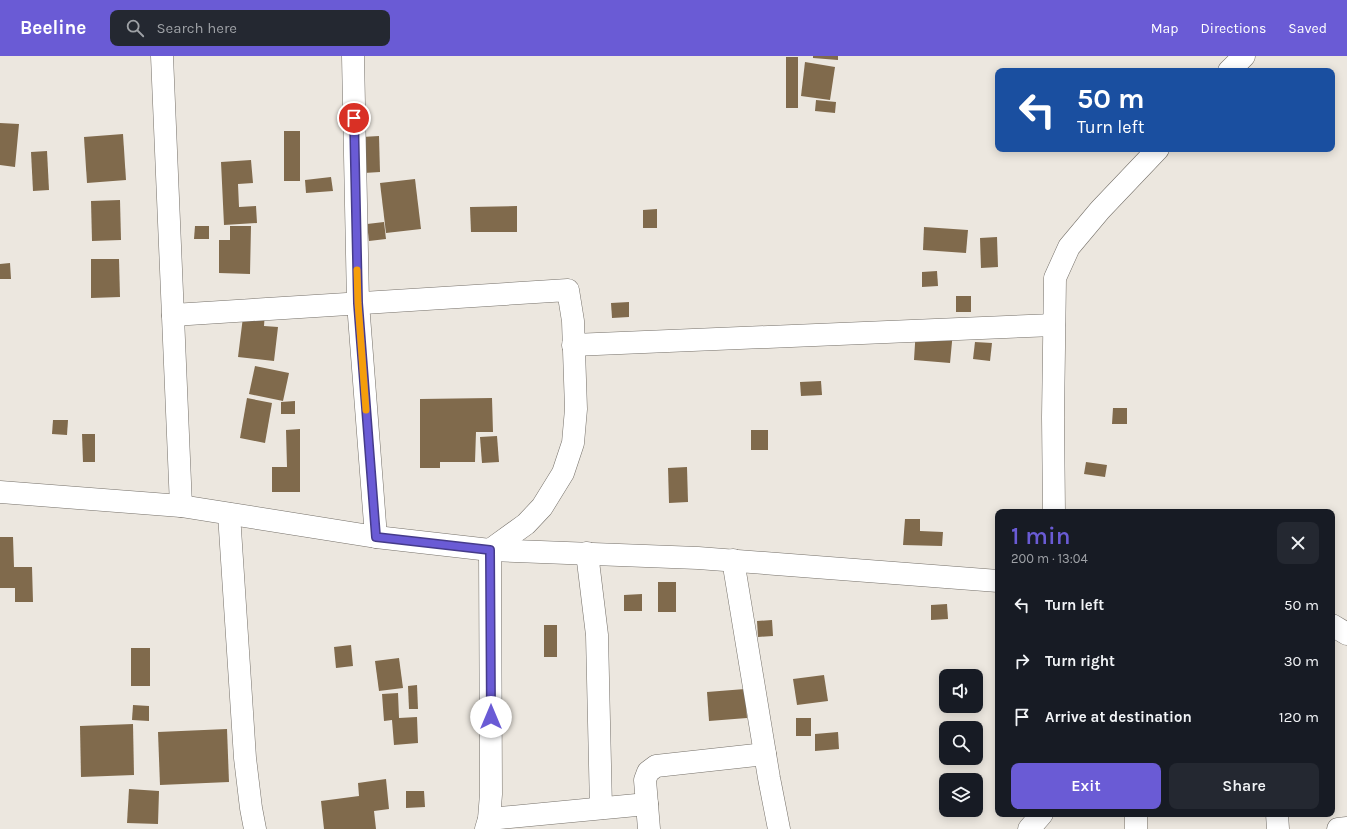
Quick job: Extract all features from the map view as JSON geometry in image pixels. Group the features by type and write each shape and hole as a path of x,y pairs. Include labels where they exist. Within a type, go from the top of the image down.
{"street":[{"path":"162,56 180,506"},
{"path":"353,56 358,303 376,537"},
{"path":"1232,68 1244,56"},
{"path":"1054,509 1053,417 1055,278 1069,247 1100,210 1155,152"},
{"path":"173,315 568,290 573,321 576,409 573,443 563,472 542,507 526,524 490,550"},
{"path":"573,345 1054,325"},
{"path":"0,492 180,506 376,537 490,550 733,560 995,581"},
{"path":"229,514 245,758 255,829"},
{"path":"490,550 491,794 487,824 601,808 647,804"},
{"path":"587,553 597,635 601,808"},
{"path":"733,560 779,829"},
{"path":"1335,627 1347,634"},
{"path":"648,829 645,780 648,772 656,766 765,754"},
{"path":"1029,829 1039,817"},
{"path":"1136,817 1136,829"},
{"path":"1277,817 1278,829"},
{"path":"1338,829 1347,828"}],"building":[{"path":"813,56 838,56 838,60 813,58"},
{"path":"786,57 798,57 798,108 786,108"},
{"path":"805,62 835,67 830,100 801,96"},
{"path":"816,100 836,102 835,113 815,111"},
{"path":"0,123 19,124 15,167 0,165"},
{"path":"284,131 300,131 300,181 284,181"},
{"path":"123,134 126,180 87,183 84,137"},
{"path":"379,136 380,172 364,173 362,137"},
{"path":"47,151 49,190 33,191 31,152"},
{"path":"251,160 253,183 238,184 239,207 256,206 257,223 224,225 221,162"},
{"path":"331,177 333,191 306,193 305,180"},
{"path":"415,179 421,229 386,233 380,183"},
{"path":"120,200 121,240 92,241 91,201"},
{"path":"517,206 517,232 471,232 470,207"},
{"path":"657,209 657,228 643,228 643,210"},
{"path":"384,222 386,239 369,241 367,224"},
{"path":"195,226 209,226 209,239 194,239"},
{"path":"230,226 251,226 250,274 219,273 219,240 230,240"},
{"path":"924,227 968,230 966,253 923,250"},
{"path":"997,237 998,267 981,268 980,238"},
{"path":"91,259 119,259 120,297 91,298"},
{"path":"10,263 11,279 0,279 0,264"},
{"path":"937,271 938,286 922,287 922,272"},
{"path":"956,296 971,296 971,312 956,312"},
{"path":"629,302 629,317 612,318 611,303"},
{"path":"244,309 265,312 264,326 278,327 274,361 238,357"},
{"path":"916,328 953,331 950,363 914,360"},
{"path":"975,342 992,343 990,361 973,359"},
{"path":"255,366 289,373 283,401 249,394"},
{"path":"821,381 822,395 801,396 800,382"},
{"path":"247,398 272,403 265,443 240,438"},
{"path":"492,398 493,432 476,432 475,462 440,462 440,468 420,468 420,399"},
{"path":"295,401 295,414 281,414 281,402"},
{"path":"1113,408 1127,408 1127,424 1112,424"},
{"path":"53,420 68,420 67,435 52,434"},
{"path":"300,429 300,492 272,492 272,467 287,467 286,430"},
{"path":"751,430 768,430 768,450 751,450"},
{"path":"82,434 95,434 95,462 83,462"},
{"path":"497,436 499,462 482,463 480,437"},
{"path":"1086,462 1107,465 1105,477 1084,474"},
{"path":"687,467 688,502 669,503 668,468"},
{"path":"905,519 920,519 920,531 943,532 942,546 903,545"},
{"path":"0,537 13,537 14,567 32,567 33,602 15,602 15,588 0,588"},
{"path":"658,582 676,582 676,612 658,612"},
{"path":"642,594 642,611 624,611 624,595"},
{"path":"947,604 948,619 931,620 931,605"},
{"path":"772,620 773,636 758,637 757,621"},
{"path":"544,625 557,625 557,657 544,657"},
{"path":"351,645 353,666 336,668 334,647"},
{"path":"131,648 150,648 150,686 131,686"},
{"path":"399,658 403,688 379,691 375,661"},
{"path":"824,675 828,701 797,705 793,679"},
{"path":"417,685 418,709 409,709 408,686"},
{"path":"745,689 747,718 709,721 707,692"},
{"path":"398,693 399,718 417,717 418,743 394,745 392,720 384,721 382,694"},
{"path":"133,705 149,706 149,721 132,720"},
{"path":"796,718 811,718 811,736 796,736"},
{"path":"133,724 134,775 81,777 80,726"},
{"path":"227,729 229,782 160,785 158,732"},
{"path":"838,732 839,749 815,751 815,734"},
{"path":"386,779 389,809 374,811 376,829 324,829 321,801 359,796 358,783"},
{"path":"129,789 159,791 158,824 127,823"},
{"path":"406,791 424,791 425,807 406,808"}],"slow traffic":[{"path":"357,270 366,410"}],"route":[{"path":"354,118 358,303 376,537 490,550 491,717"}]}
